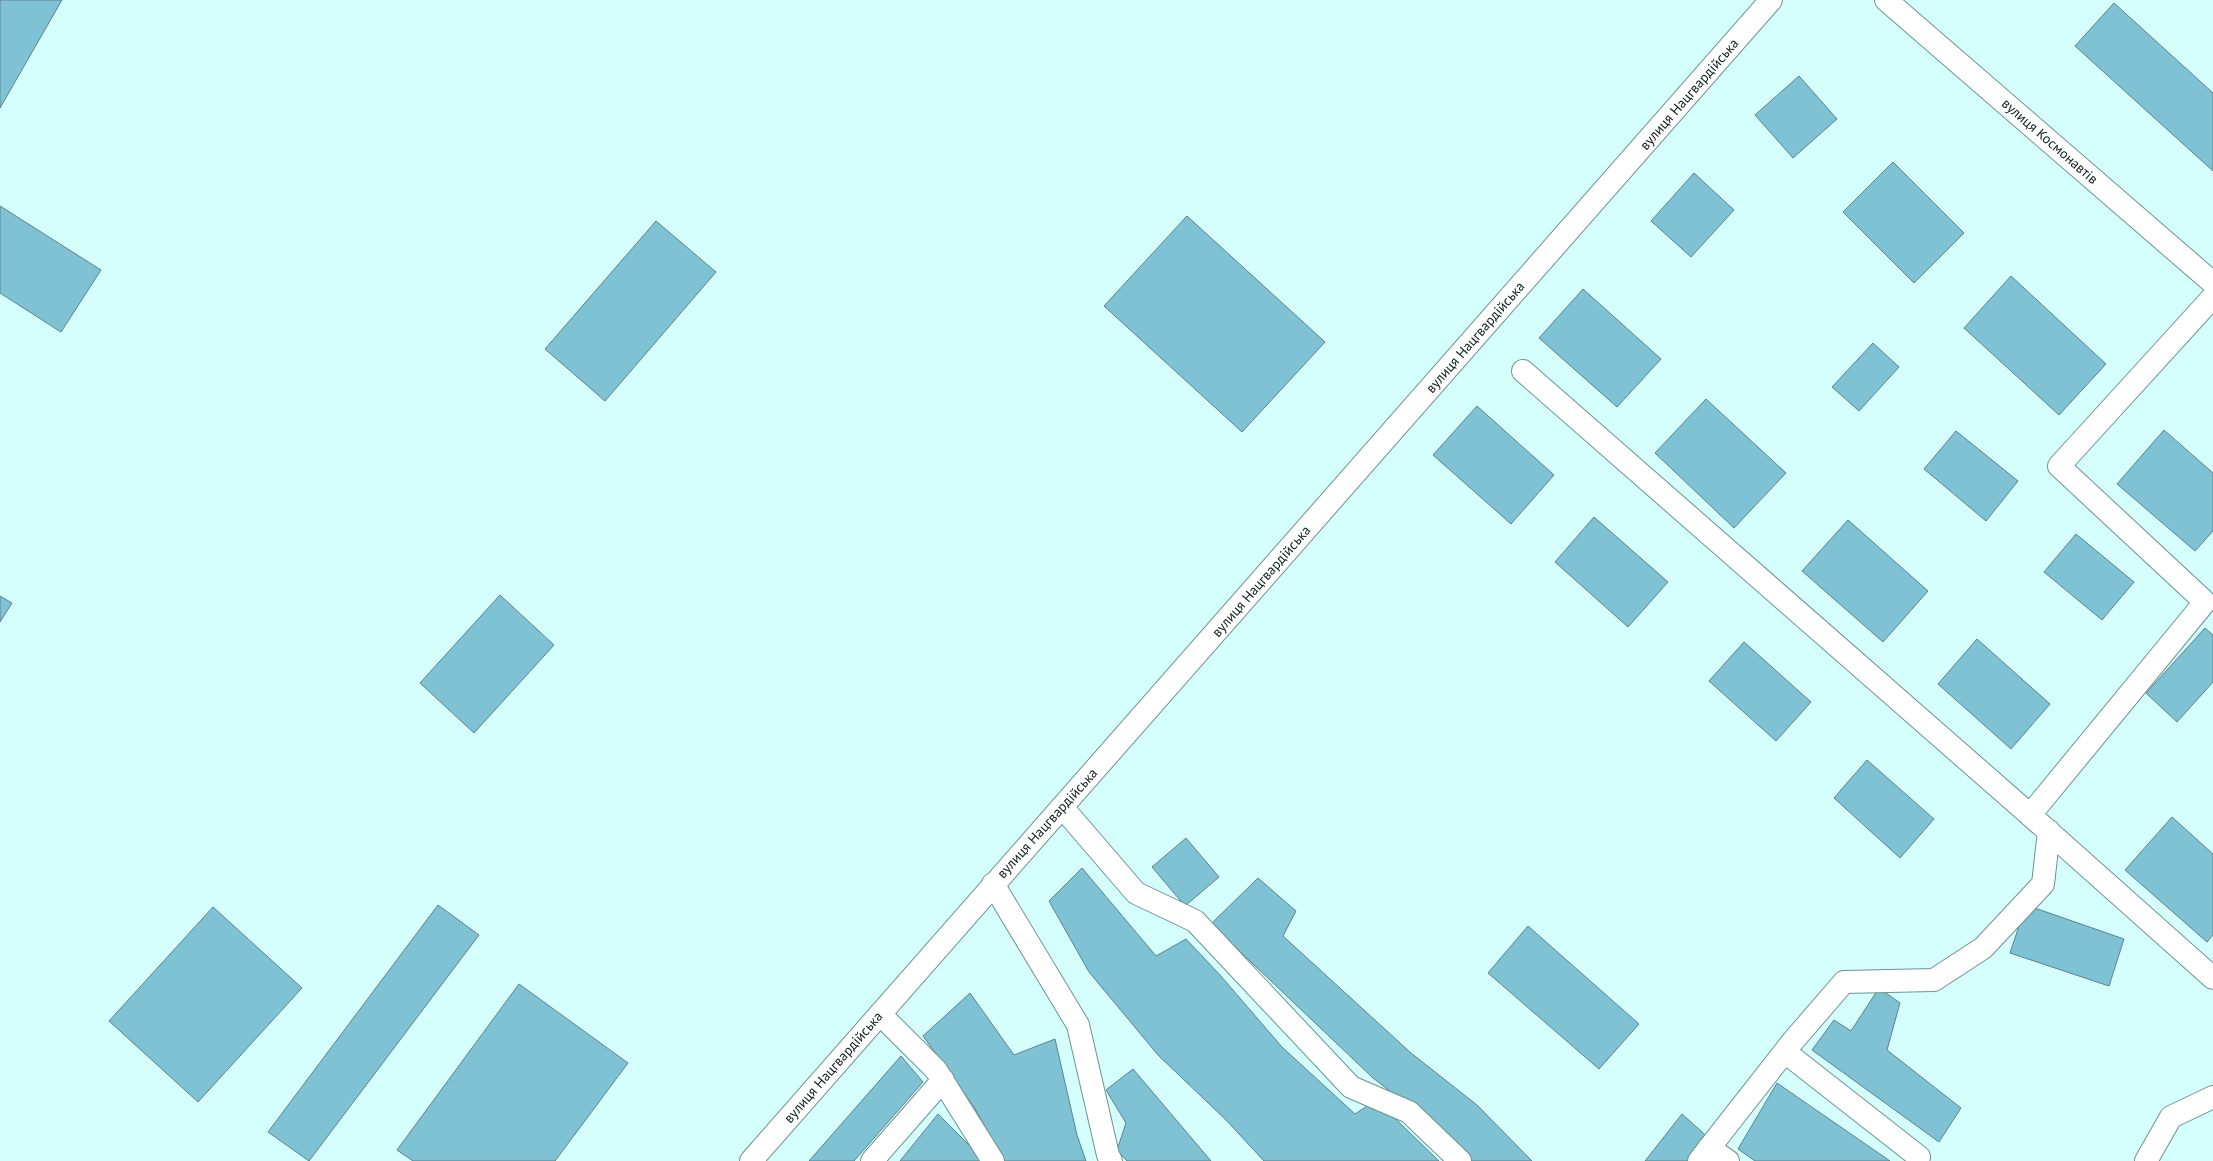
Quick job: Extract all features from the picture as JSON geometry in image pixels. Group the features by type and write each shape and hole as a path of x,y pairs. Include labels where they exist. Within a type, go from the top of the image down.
{"street":[{"name":"вулиця Нацгвардійська","path":"751,1161 1771,0"},
{"name":"вулиця Космонавтів","path":"1886,0 2213,283"},
{"path":"2030,815 2205,602 2059,466 2213,297"},
{"path":"1523,371 2050,831 2213,978"},
{"path":"1062,807 1136,893 1195,921 1351,1087 1409,1112 1460,1161"},
{"path":"1728,1161 1704,1154 1785,1052 1844,982 1934,980 1983,948 2042,884 2050,831"},
{"path":"993,884 1078,1025 1108,1155 1111,1161"},
{"path":"880,1014 936,1070 993,1161"},
{"path":"1785,1052 1919,1157"},
{"path":"872,1161 942,1080"},
{"path":"2146,1161 2171,1117 2213,1096"}],"building":[{"path":"0,0 62,0 0,108"},
{"path":"2114,3 2213,93 2213,171 2075,46"},
{"path":"1799,76 1837,119 1793,158 1755,115"},
{"path":"1893,162 1964,233 1914,283 1843,212"},
{"path":"1694,173 1734,210 1691,257 1651,221"},
{"path":"0,206 101,270 61,332 0,293"},
{"path":"1187,216 1325,342 1242,432 1104,306"},
{"path":"656,221 716,272 605,401 545,349"},
{"path":"2011,276 2106,364 2059,415 1964,328"},
{"path":"1583,289 1661,359 1617,407 1539,338"},
{"path":"1873,343 1899,367 1859,411 1832,387"},
{"path":"1706,399 1786,473 1734,528 1655,453"},
{"path":"1477,406 1554,475 1511,524 1433,455"},
{"path":"2164,430 2213,473 2213,531 2195,551 2117,484"},
{"path":"1956,431 2018,481 1986,521 1924,469"},
{"path":"1594,517 1668,582 1628,627 1555,562"},
{"path":"1848,520 1928,591 1883,642 1802,571"},
{"path":"2076,534 2134,582 2102,620 2044,572"},
{"path":"500,595 554,645 474,733 420,683"},
{"path":"0,596 12,603 0,622"},
{"path":"2205,628 2213,635 2213,682 2177,722 2146,693"},
{"path":"1977,639 2050,704 2011,749 1938,684"},
{"path":"1744,642 1811,702 1776,741 1709,681"},
{"path":"1867,760 1934,819 1900,858 1834,798"},
{"path":"2172,817 2213,854 2213,935 2207,942 2125,870"},
{"path":"1186,838 1219,877 1185,906 1152,867"},
{"path":"1082,868 1156,956 1186,939 1220,975 1282,1047 1355,1114 1376,1100 1439,1161 1264,1161 1226,1120 1158,1055 1089,972 1049,901"},
{"path":"1258,878 1296,911 1283,936 1411,1053 1477,1105 1532,1161 1469,1161 1434,1125 1373,1078 1211,924"},
{"path":"438,905 479,935 309,1161 268,1132"},
{"path":"2026,905 2124,939 2109,986 2010,953"},
{"path":"213,907 302,988 198,1102 109,1021"},
{"path":"1528,926 1639,1024 1599,1069 1488,973"},
{"path":"519,984 628,1063 555,1161 413,1161 397,1150"},
{"path":"1879,988 1900,1003 1887,1050 1961,1108 1939,1142 1812,1050 1834,1020 1851,1031"},
{"path":"970,993 1014,1055 1055,1039 1077,1135 1086,1161 1004,1161 974,1107 923,1036"},
{"path":"901,1056 923,1082 854,1161 809,1161"},
{"path":"1133,1069 1211,1161 1127,1161 1117,1150 1126,1123 1106,1090"},
{"path":"1777,1083 1890,1161 1755,1161 1738,1149"},
{"path":"938,1114 985,1161 900,1161"},
{"path":"1682,1114 1711,1140 1693,1161 1645,1161"}]}
